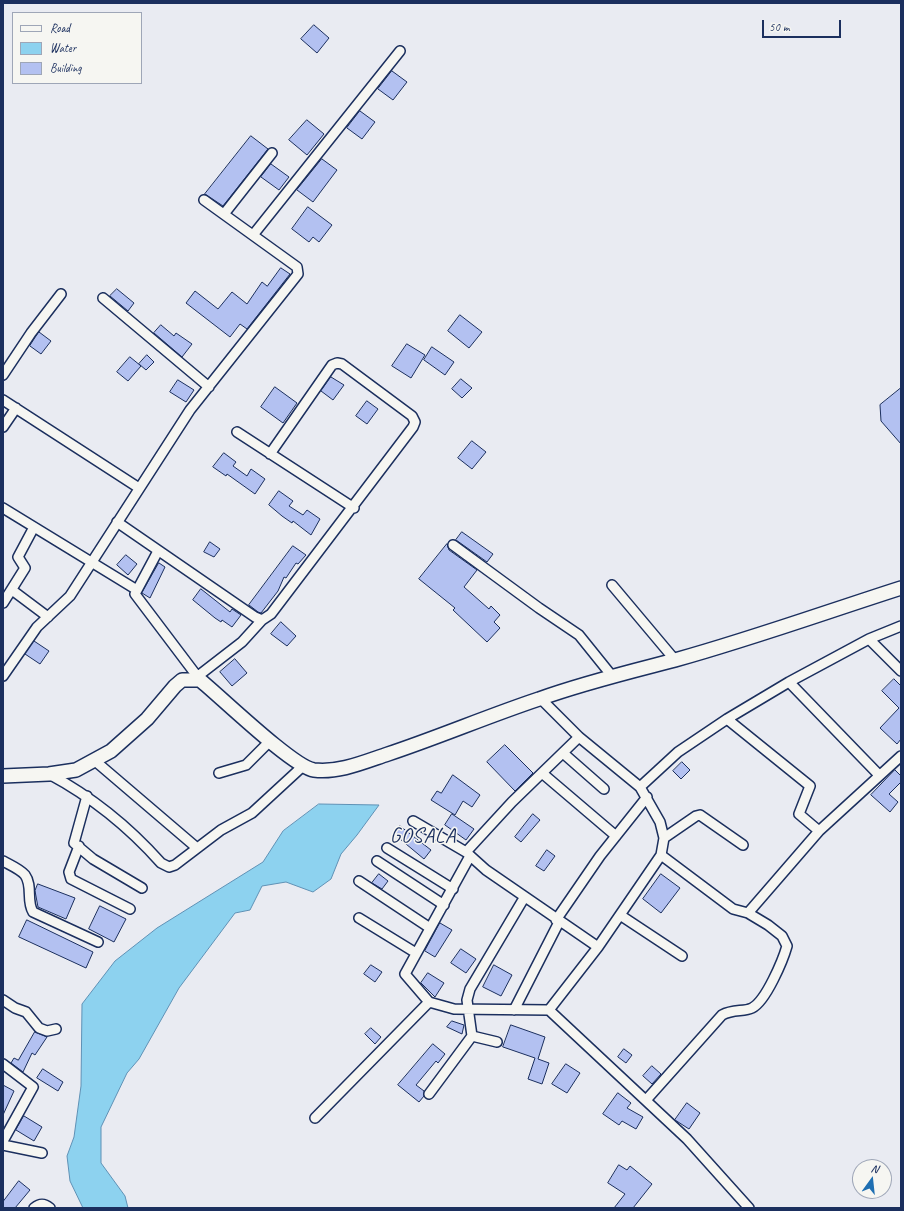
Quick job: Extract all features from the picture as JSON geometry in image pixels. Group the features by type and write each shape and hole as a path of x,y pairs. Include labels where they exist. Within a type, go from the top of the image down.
{"main road":[{"path":"4,777 50,774 76,770 111,750 147,719 182,680 199,678 270,741 303,766 312,770 334,771 426,741 540,698 612,676 675,660 767,632 901,588"}],"street":[{"path":"253,235 400,51"},
{"path":"224,214 272,153"},
{"path":"4,679 37,627 70,596 190,410 298,274 297,267 204,200"},
{"path":"3,375 31,333 61,294"},
{"path":"103,298 209,387"},
{"path":"158,551 135,594 199,678 242,642 262,620 271,614 354,508 413,427 414,422 412,416 342,364 337,363 332,365 270,454"},
{"path":"3,400 139,488"},
{"path":"3,427 16,408"},
{"path":"237,432 354,508"},
{"path":"3,508 137,590"},
{"path":"117,522 255,617 262,620"},
{"path":"3,603 25,568 24,565 18,560 18,553 34,527"},
{"path":"453,545 539,608 579,635 612,676"},
{"path":"612,585 675,660"},
{"path":"12,590 48,617"},
{"path":"640,787 678,752 727,719 789,682 869,639 901,626"},
{"path":"869,639 901,671"},
{"path":"789,682 880,775"},
{"path":"540,698 579,737 640,787 660,822 664,838 661,855 598,948 549,1010"},
{"path":"727,719 810,786 799,814 818,831"},
{"path":"579,737 512,802 468,854 453,889 416,953 406,974 429,1002 454,1009 549,1010 647,1099 687,1139 749,1208"},
{"path":"219,773 246,765 270,741"},
{"path":"563,753 604,789"},
{"path":"748,912 818,831 901,756"},
{"path":"94,760 197,848"},
{"path":"50,774 87,796 117,820 165,866 175,865 221,830 252,813 303,766"},
{"path":"542,773 616,836"},
{"path":"87,796 74,842 93,859 142,888"},
{"path":"514,1010 557,921 616,836 647,797"},
{"path":"664,838 696,816 700,815 744,844"},
{"path":"413,821 468,854 486,870 524,898 598,948"},
{"path":"78,846 69,877 130,909"},
{"path":"387,848 453,889"},
{"path":"647,1099 722,1016 729,1011 751,1009 758,1003 775,977 787,946 782,936 768,924 748,912 733,909 661,855"},
{"path":"3,861 25,875 29,888 29,904 33,912 98,942"},
{"path":"377,861 444,905"},
{"path":"359,881 430,928"},
{"path":"429,1094 472,1036 468,1000 470,989 524,898"},
{"path":"620,915 682,956"},
{"path":"359,918 416,953"},
{"path":"3,1000 15,1008 26,1012 39,1028 47,1031 56,1029"},
{"path":"315,1118 429,1002"},
{"path":"472,1036 497,1042"},
{"path":"3,1064 33,1087 3,1141"},
{"path":"3,1145 42,1153"},
{"path":"34,1208 39,1204 44,1204 50,1208"}],"water":[{"path":"319,804 379,805 341,854 331,879 313,892 286,882 262,886 250,910 235,913 179,988 139,1059 127,1073 101,1127 101,1163 125,1196 128,1208 83,1208 70,1181 67,1156 74,1137 81,1086 82,1004 115,961 157,928 263,862 283,831"}],"building":[{"path":"314,25 329,38 317,53 301,39"},
{"path":"392,71 407,82 393,100 378,89"},
{"path":"360,111 375,122 362,139 347,128"},
{"path":"307,120 324,134 307,155 289,140"},
{"path":"251,136 268,149 223,206 205,194"},
{"path":"322,159 337,170 313,202 297,190"},
{"path":"271,164 289,177 279,190 261,177"},
{"path":"308,207 332,225 319,242 313,237 309,242 292,229"},
{"path":"281,268 290,274 247,329 240,324 230,337 186,303 195,291 218,309 232,292 247,304 262,282 267,286"},
{"path":"117,289 134,303 128,311 110,296"},
{"path":"460,315 482,332 469,348 448,331"},
{"path":"161,325 174,336 176,333 192,344 182,357 154,333"},
{"path":"39,332 51,341 41,354 30,346"},
{"path":"407,344 425,355 411,378 392,366"},
{"path":"432,347 454,362 445,375 424,360"},
{"path":"147,355 154,362 146,370 139,364"},
{"path":"130,357 141,366 128,381 117,372"},
{"path":"331,377 344,385 333,400 321,391"},
{"path":"461,379 472,388 462,398 452,389"},
{"path":"178,380 194,390 186,402 170,392"},
{"path":"275,387 297,403 283,423 261,407"},
{"path":"901,388 901,444 881,421 880,405"},
{"path":"367,401 378,409 367,424 356,416"},
{"path":"472,441 486,452 472,469 458,458"},
{"path":"224,453 236,462 233,466 247,476 251,469 265,479 255,494 227,474 226,476 213,467"},
{"path":"279,491 293,501 289,506 303,515 307,510 320,519 311,535 293,521 292,523 282,516 269,505"},
{"path":"462,532 493,554 487,562 456,540"},
{"path":"210,542 220,549 214,557 204,552"},
{"path":"447,544 449,550 477,570 464,587 489,609 491,606 500,615 494,622 500,628 487,642 453,610 455,608 419,579"},
{"path":"293,546 306,555 298,564 296,563 286,578 284,577 278,591 261,613 258,612 249,605"},
{"path":"126,555 137,564 128,575 117,565"},
{"path":"159,563 165,567 150,598 142,593"},
{"path":"201,589 230,612 232,609 241,615 232,627 222,620 221,622 215,618 193,600"},
{"path":"281,622 296,636 287,646 271,634"},
{"path":"34,641 49,651 40,664 25,654"},
{"path":"235,659 247,673 232,686 220,672"},
{"path":"894,679 901,686 901,739 897,744 880,728 899,708 882,691"},
{"path":"505,745 533,773 515,791 487,762"},
{"path":"682,762 690,770 681,779 673,771"},
{"path":"895,770 901,776 901,782 889,794 898,802 890,812 871,795"},
{"path":"453,775 480,795 472,807 463,801 455,815 431,800 437,791 441,793"},
{"path":"452,814 474,829 466,840 445,825"},
{"path":"533,814 540,820 521,842 515,837"},
{"path":"400,826 431,850 424,859 394,834"},
{"path":"547,850 555,856 544,871 536,866"},
{"path":"379,874 388,881 382,889 372,883"},
{"path":"661,874 680,888 661,913 643,899"},
{"path":"38,884 75,898 66,919 38,907 35,891"},
{"path":"100,906 126,919 114,942 89,929"},
{"path":"27,920 93,952 86,968 19,937"},
{"path":"440,923 452,930 435,957 425,951"},
{"path":"461,949 476,959 466,973 451,963"},
{"path":"371,965 382,972 375,982 364,974"},
{"path":"494,965 512,975 501,996 483,987"},
{"path":"428,973 444,983 435,997 421,983"},
{"path":"452,1021 464,1025 462,1034 447,1027"},
{"path":"511,1025 545,1037 538,1059 549,1063 542,1084 528,1079 535,1058 503,1047"},
{"path":"371,1028 381,1037 375,1044 365,1034"},
{"path":"35,1032 47,1037 35,1055 32,1053 23,1072 11,1063 14,1058 18,1060"},
{"path":"433,1044 445,1054 438,1063 436,1061 416,1085 424,1091 424,1096 419,1102 398,1085"},
{"path":"624,1049 632,1055 626,1063 618,1057"},
{"path":"566,1064 580,1073 567,1093 552,1084"},
{"path":"652,1066 661,1074 652,1084 643,1076"},
{"path":"43,1069 63,1082 58,1091 37,1078"},
{"path":"3,1085 14,1091 3,1115"},
{"path":"618,1093 631,1103 627,1108 643,1117 636,1129 622,1121 619,1125 603,1114"},
{"path":"687,1103 700,1113 689,1129 675,1120"},
{"path":"24,1116 42,1127 34,1141 16,1130"},
{"path":"619,1165 627,1170 630,1166 652,1184 633,1208 614,1208 625,1194 608,1183"},
{"path":"19,1181 30,1190 15,1208 3,1208 3,1202"}],"district":[{"name":"GOSALA","path":"423,836"}]}
